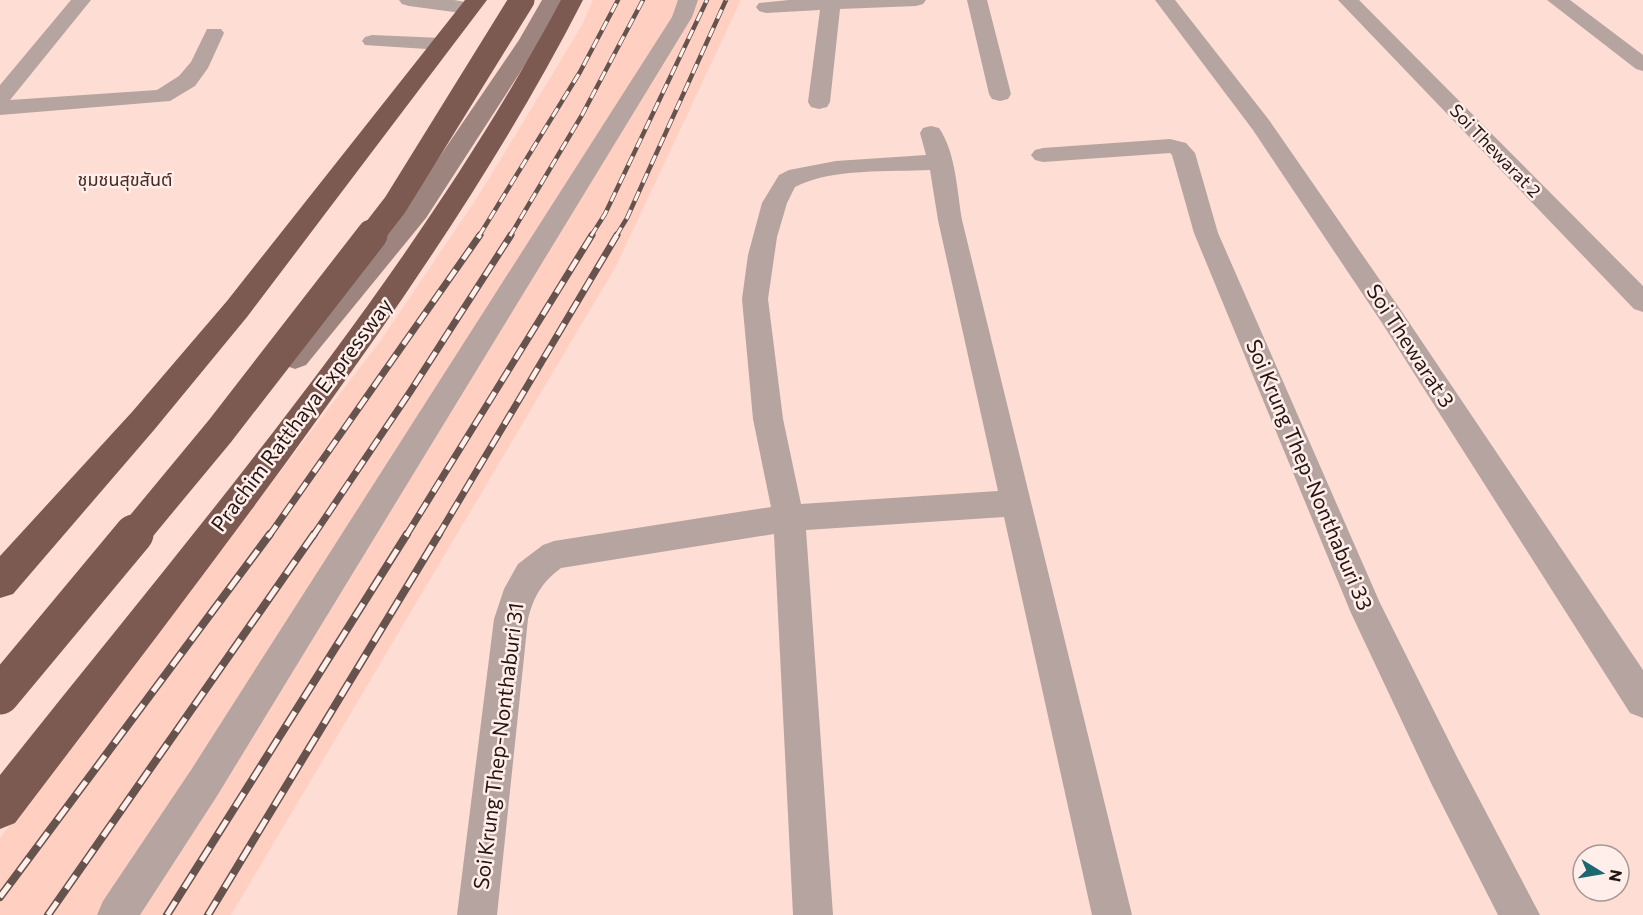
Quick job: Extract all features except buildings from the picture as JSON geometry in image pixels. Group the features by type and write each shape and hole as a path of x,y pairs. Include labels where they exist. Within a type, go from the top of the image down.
{"highway":[{"path":"0,695 220,431 395,205 522,0"},
{"name":"Prachim Ratthaya Expressway","path":"0,808 269,462 397,289 483,156 552,41 572,0"},
{"path":"0,582 143,421 237,309 472,4"}],"main road":[{"path":"416,212 514,0"},
{"path":"0,711 416,212 530,40 553,0"}],"street":[{"path":"0,99 81,0"},
{"path":"409,0 472,4"},
{"path":"117,915 204,783 682,17 688,0"},
{"path":"766,7 916,0"},
{"path":"977,0 1000,94"},
{"name":"Soi Thewarat 3","path":"1165,0 1261,125 1639,689"},
{"name":"Soi Thewarat 2","path":"1348,0 1643,302"},
{"path":"1557,0 1643,65"},
{"path":"819,102 831,4"},
{"path":"0,108 162,96 187,81 201,64 214,33"},
{"path":"372,41 442,44"},
{"name":"Soi Krung Thep-Nonthaburi 33","path":"1043,155 1170,146 1178,148 1183,153 1206,233 1253,348 1364,602 1445,772 1520,915"},
{"path":"813,915 789,518 768,419 755,280 771,213 779,192 788,180 809,171 936,147 950,220 1112,915"},
{"name":"Soi Krung Thep-Nonthaburi 31","path":"477,915 511,619 519,589 537,566 554,555 789,518 1017,503"}],"shaded area":[{"path":"593,0 741,0 616,266 231,915 0,915 0,838 381,340 477,198 581,27"}],"railway":[{"path":"479,236 580,72 618,0"},
{"path":"510,236 582,115 643,0"},
{"path":"591,236 605,214 707,0"},
{"path":"616,236 627,218 726,0"},
{"path":"269,536 480,235"},
{"path":"313,536 410,392 511,235"},
{"path":"406,536 592,235"},
{"path":"438,536 617,235"},
{"path":"0,897 270,534"},
{"path":"48,915 314,534"},
{"path":"167,915 407,534"},
{"path":"208,915 439,534"}],"district":[{"name":"ชุมชนสุขสันต์","path":"125,180"}]}
